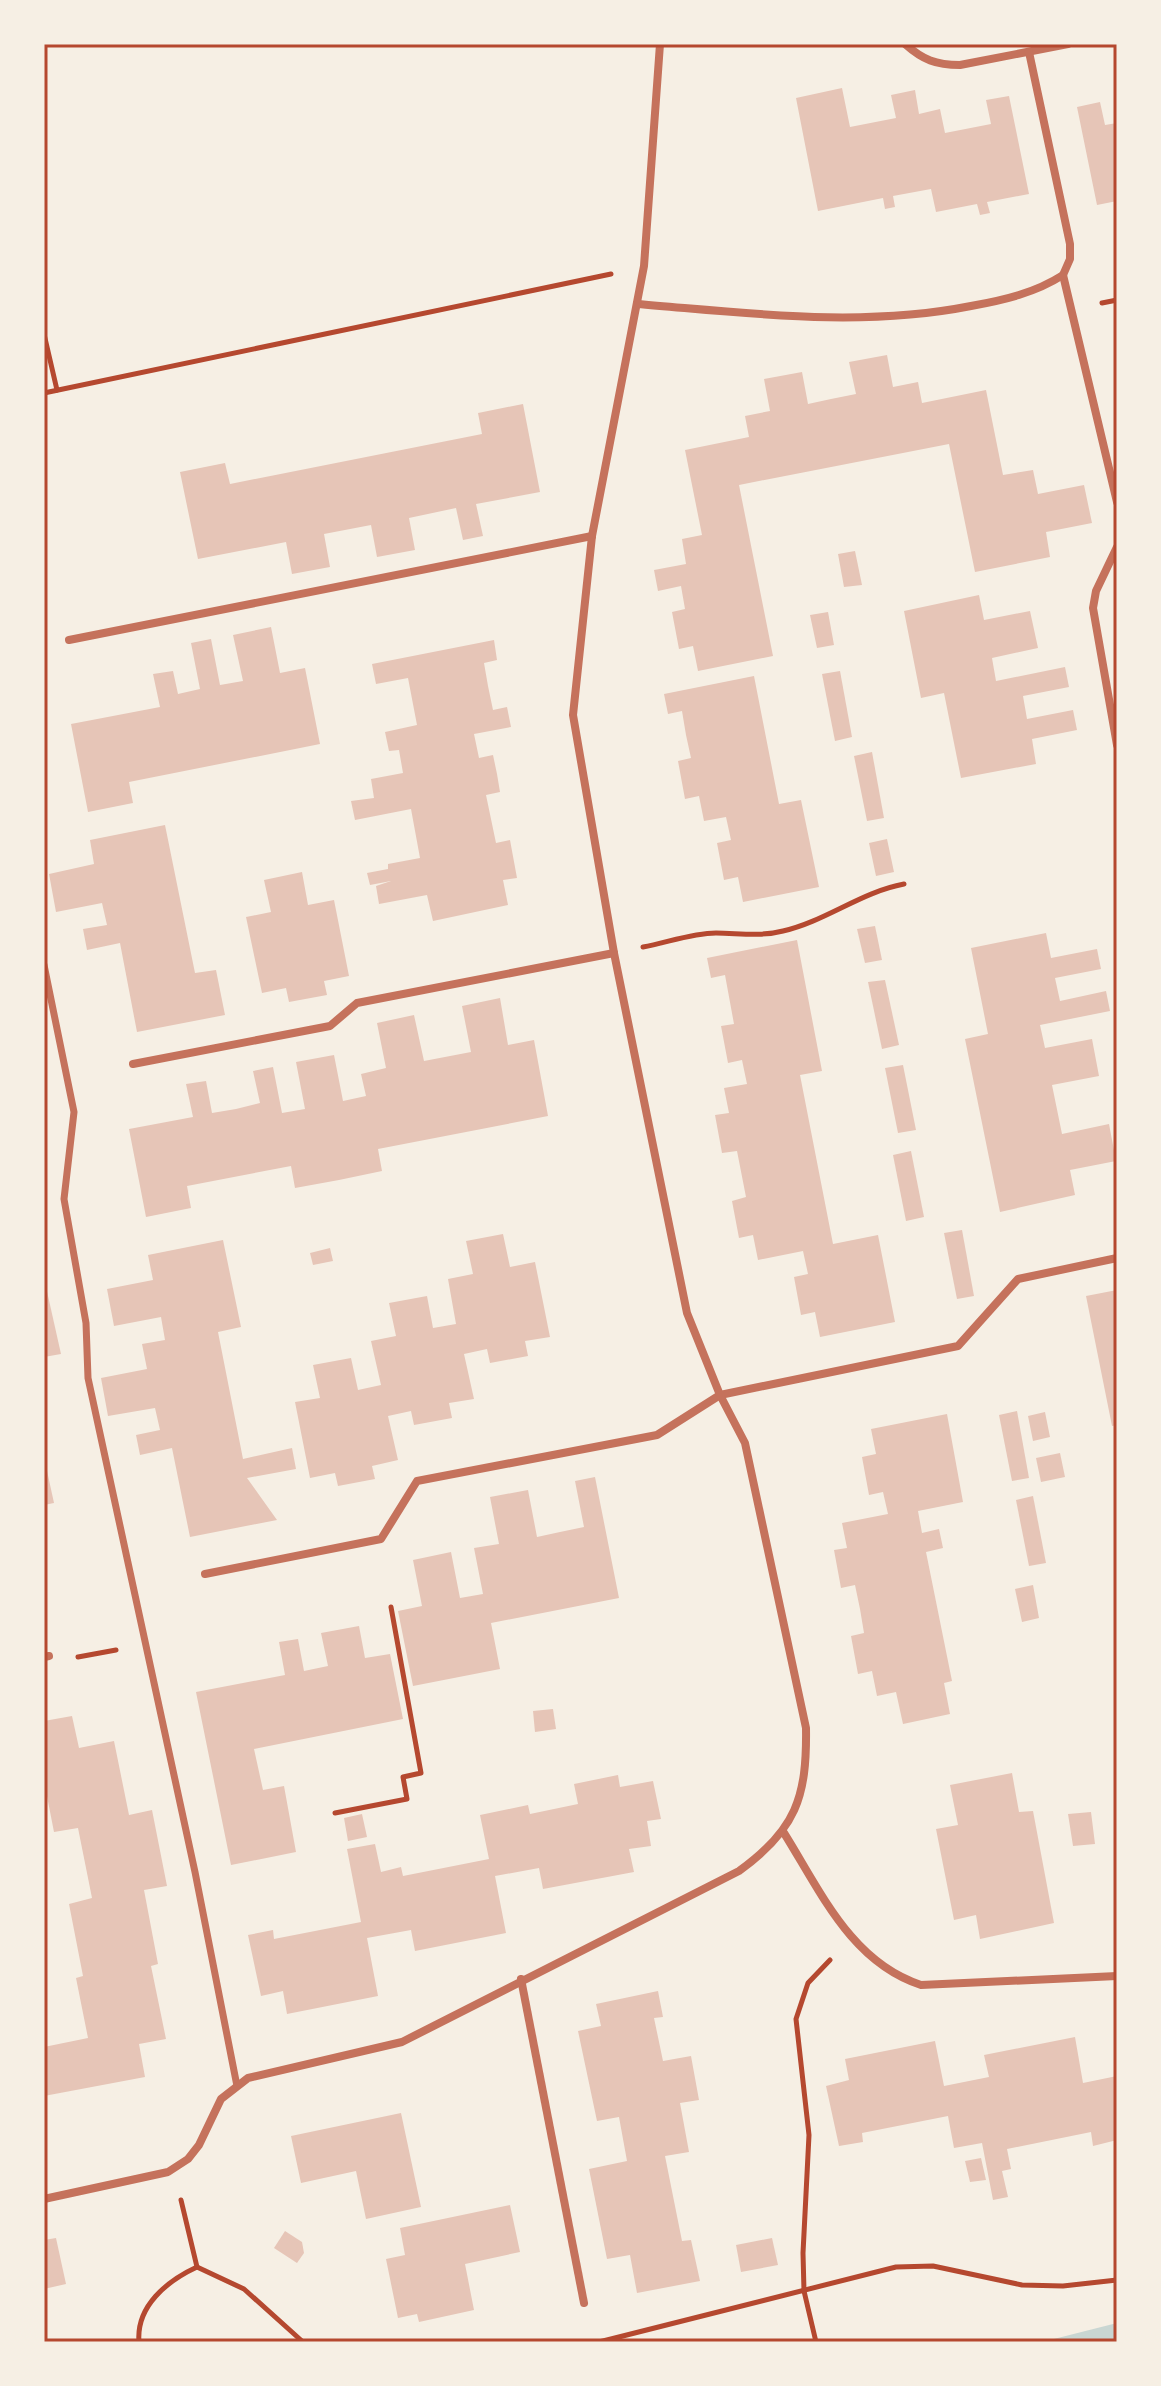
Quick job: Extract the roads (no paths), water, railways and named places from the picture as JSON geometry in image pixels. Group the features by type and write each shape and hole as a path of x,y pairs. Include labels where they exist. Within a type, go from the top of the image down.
{"street":[{"path":"44,2199 146,2179 174,2168 194,2152 221,2099 237,2086 265,2074 402,2042 739,1871 784,1833 803,1781 806,1728 745,1443 720,1395 687,1313 614,953 573,715 592,536 644,266 660,44"},
{"path":"905,44 927,61 942,65 1068,44"},
{"path":"1029,52 1070,244 1070,259 1063,275 1117,502"},
{"path":"637,304 825,319 887,319 997,301 1028,293 1063,275"},
{"path":"69,640 592,536"},
{"path":"1117,547 1096,591 1093,608 1117,745"},
{"path":"133,1064 330,1026 357,1003 614,953"},
{"path":"44,965 74,1112 64,1199 86,1323 88,1378 195,1872 237,2086"},
{"path":"205,1574 381,1539 417,1481 657,1435 720,1395 958,1346 1018,1279 1117,1258"},
{"path":"784,1833 849,1938 894,1976 921,1985 1117,1976"},
{"path":"521,1979 584,2303"}]}
